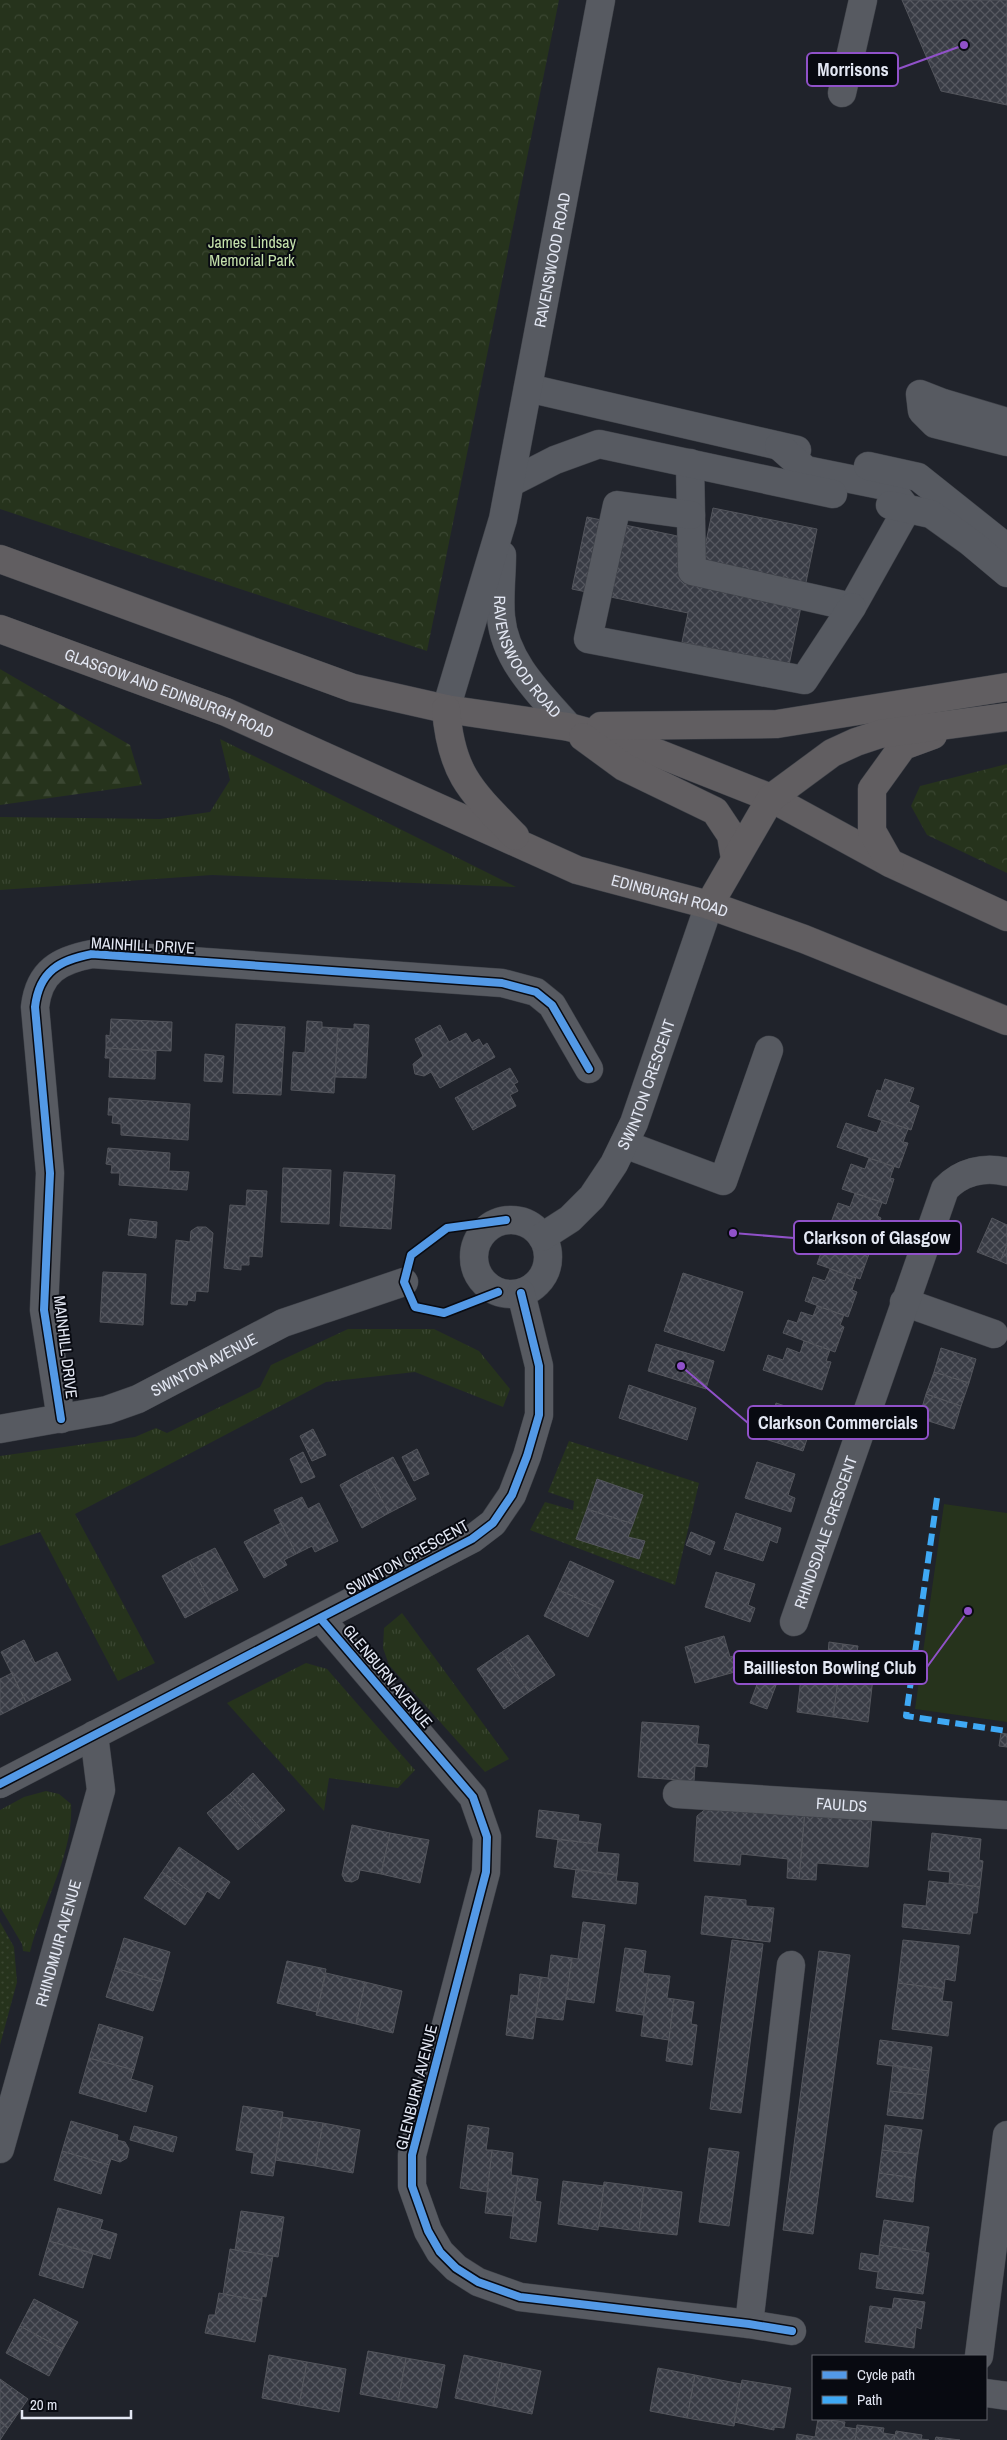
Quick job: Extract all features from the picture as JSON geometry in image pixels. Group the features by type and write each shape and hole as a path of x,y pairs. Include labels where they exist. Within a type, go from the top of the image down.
{"main road":[{"path":"0,559 353,688 446,709 569,727 642,747 771,798 890,863 1007,917"},
{"name":"GLASGOW AND EDINBURGH ROAD","path":"0,629 226,712 338,761"},
{"path":"569,727 777,724 1007,687"},
{"path":"446,709 448,739 458,768 476,796 528,849"},
{"path":"709,905 771,798 832,753 880,734 1007,717"},
{"path":"890,863 872,831 872,789 903,746 967,722"},
{"path":"569,727 624,767 715,811 731,835 735,859"},
{"name":"EDINBURGH ROAD","path":"338,761 577,870 709,905 804,939 1007,1021"}],"street":[{"name":"RAVENSWOOD ROAD","path":"446,709 503,519 601,0"},
{"path":"842,93 863,0"},
{"path":"528,388 918,477 1007,548"},
{"path":"1007,422 944,404 920,394 922,411 935,424 1007,442"},
{"path":"510,483 555,460 599,444 931,514 970,542 1007,573"},
{"path":"779,446 806,470 890,487 907,509"},
{"path":"690,463 692,571 852,607"},
{"path":"691,515 617,505 588,639 804,680 852,607 907,509"},
{"name":"RAVENSWOOD ROAD","path":"503,519 501,618 509,647 525,677 569,727"},
{"name":"SWINTON CRESCENT","path":"542,1237 570,1219 592,1197 614,1164 634,1124 709,905"},
{"name":"MAINHILL DRIVE","path":"61,1419 44,1310 50,1173 35,1007 40,985 52,968 72,958 92,954 502,983 536,992 552,1005 589,1069"},
{"path":"624,1144 723,1181 769,1050"},
{"name":"RHINDSDALE CRESCENT","path":"794,1622 904,1302 945,1189 955,1179 968,1173 985,1170 1007,1172"},
{"path":"506,1220 526,1223 542,1237 547,1247 546,1271 531,1288 521,1293 509,1294 498,1292 484,1281 475,1266 474,1254 478,1242 484,1232 494,1225 506,1220"},
{"name":"SWINTON AVENUE","path":"0,1429 107,1410 138,1400 283,1323 404,1282"},
{"name":"SWINTON CRESCENT","path":"0,1784 472,1539 493,1522 512,1495 527,1456 539,1415 538,1366 521,1293"},
{"path":"904,1302 994,1334"},
{"name":"GLENBURN AVENUE","path":"321,1619 473,1797 487,1837 486,1872 412,2155 412,2186 428,2231 440,2252 456,2268 478,2282 520,2297 750,2324 792,2331"},
{"name":"RHINDMUIR AVENUE","path":"0,2149 101,1790 94,1735"},
{"name":"FAULDS","path":"677,1794 1007,1815"},
{"path":"750,2324 791,1965"},
{"path":"979,2355 1007,2135"},
{"path":"987,2393 1007,2396"}],"green space":[{"name":"James Lindsay Memorial Park","path":"0,0 559,0 427,651 0,509"},
{"path":"0,669 130,745 142,785 0,805"},
{"path":"220,739 516,887 212,875 0,890 0,817 160,819 210,812 230,780"},
{"path":"1007,764 1007,873 927,835 911,806 920,786"},
{"path":"348,1329 434,1329 479,1351 510,1389 503,1407 415,1372 326,1382 75,1514 155,1663 118,1681 40,1532 0,1546 0,1456 135,1437 156,1428 167,1433 260,1387 271,1365"},
{"path":"569,1441 699,1483 675,1585 530,1530 545,1502 573,1510 574,1501 548,1492","holes":["597,1480 643,1495 628,1537 645,1542 639,1559 577,1539"]},
{"path":"944,1504 1007,1513 1007,1722 915,1709"},
{"path":"402,1613 509,1759 485,1772 389,1665 383,1648 384,1628"},
{"path":"306,1663 327,1669 415,1770 398,1788 329,1778 324,1811 227,1703"},
{"path":"46,1791 59,1794 71,1804 71,1823 63,1861 30,1952 23,1951 22,1944 0,1907 0,1810 24,1797"},
{"path":"0,1922 14,1947 17,1982 0,2045"}],"building":[{"path":"902,0 1007,0 1007,105 941,91"},
{"path":"713,508 817,529 789,665 682,642 688,613 572,589 587,517 706,542"},
{"path":"111,1019 172,1022 171,1051 106,1048 106,1035 110,1036"},
{"path":"307,1021 322,1022 322,1027 338,1028 334,1093 291,1090 293,1052 305,1053"},
{"path":"236,1024 285,1027 281,1095 233,1093"},
{"path":"354,1024 369,1025 366,1078 335,1077 338,1028 354,1029"},
{"path":"440,1025 449,1042 466,1033 472,1043 479,1039 483,1046 487,1043 495,1057 440,1088 431,1072 424,1076 415,1074 413,1064 423,1056 415,1039"},
{"path":"106,1048 156,1051 155,1079 109,1077 110,1058 105,1058"},
{"path":"205,1054 224,1056 222,1082 204,1081"},
{"path":"510,1068 518,1082 514,1084 518,1091 510,1095 516,1106 473,1130 455,1098"},
{"path":"885,1079 914,1088 909,1102 919,1106 911,1130 868,1116 877,1090 881,1091"},
{"path":"109,1098 190,1104 188,1140 121,1135 121,1124 112,1123 113,1115 108,1115"},
{"path":"882,1120 908,1129 903,1142 908,1143 899,1168 837,1147 846,1123 877,1133"},
{"path":"108,1148 170,1153 169,1171 189,1172 187,1190 119,1185 120,1173 111,1173 112,1165 106,1164"},
{"path":"869,1158 894,1167 890,1178 894,1179 886,1204 842,1189 851,1164 865,1169"},
{"path":"283,1168 331,1170 329,1224 281,1222"},
{"path":"344,1172 395,1175 391,1229 340,1226"},
{"path":"247,1190 267,1191 262,1257 249,1256 249,1265 241,1265 241,1270 224,1268 230,1205 246,1206"},
{"path":"855,1193 882,1202 877,1216 881,1218 873,1242 829,1228 838,1203 850,1207"},
{"path":"992,1218 1007,1225 1007,1245 1000,1261 977,1252"},
{"path":"130,1219 157,1222 156,1238 128,1235"},
{"path":"197,1227 206,1227 213,1233 208,1292 196,1291 195,1301 188,1300 187,1305 171,1304 176,1240 190,1242 191,1231"},
{"path":"842,1232 868,1241 864,1252 869,1254 860,1279 817,1264 826,1239 838,1244"},
{"path":"1007,1245 1007,1264 1000,1261"},
{"path":"830,1269 856,1278 852,1290 857,1292 848,1317 805,1301 813,1277 825,1281"},
{"path":"103,1272 146,1274 143,1325 100,1322"},
{"path":"683,1273 743,1292 724,1351 664,1331"},
{"path":"817,1306 844,1315 840,1325 844,1327 835,1352 783,1333 788,1320 797,1323 801,1312 813,1316"},
{"path":"804,1341 830,1350 826,1361 831,1362 822,1390 763,1370 768,1355 783,1360 787,1348 800,1353"},
{"path":"656,1344 714,1361 706,1389 648,1371"},
{"path":"941,1348 976,1359 969,1383 934,1372"},
{"path":"934,1372 969,1383 961,1406 926,1394"},
{"path":"629,1385 696,1408 687,1440 619,1418"},
{"path":"926,1394 961,1406 954,1429 919,1418"},
{"path":"776,1403 822,1418 817,1432 810,1430 803,1451 765,1439"},
{"path":"313,1429 326,1455 312,1461 300,1436"},
{"path":"417,1449 429,1474 414,1481 402,1457"},
{"path":"303,1452 315,1477 301,1483 290,1459"},
{"path":"393,1457 416,1499 389,1513 366,1471"},
{"path":"757,1462 795,1474 788,1495 795,1498 791,1512 745,1498"},
{"path":"366,1471 389,1513 362,1528 340,1485"},
{"path":"597,1479 643,1495 633,1524 587,1509"},
{"path":"302,1497 308,1509 319,1503 338,1541 315,1552 312,1546 296,1554 274,1510"},
{"path":"587,1509 633,1524 628,1537 645,1541 639,1559 576,1539"},
{"path":"736,1513 781,1528 777,1543 770,1540 763,1561 724,1549"},
{"path":"281,1523 296,1554 284,1560 287,1565 264,1578 244,1542"},
{"path":"691,1532 715,1542 710,1555 686,1545"},
{"path":"215,1548 238,1590 211,1604 189,1561"},
{"path":"189,1561 211,1604 185,1618 162,1576"},
{"path":"570,1561 614,1581 601,1609 557,1589"},
{"path":"716,1572 755,1584 748,1605 755,1608 750,1622 705,1607"},
{"path":"557,1589 601,1609 588,1637 544,1616"},
{"path":"528,1635 555,1675 529,1692 502,1652"},
{"path":"724,1636 730,1657 737,1655 742,1670 695,1683 685,1647"},
{"path":"24,1640 35,1663 57,1652 71,1680 26,1702 1,1652"},
{"path":"829,1642 843,1644 833,1717 797,1712 804,1651 828,1654"},
{"path":"843,1644 858,1646 856,1657 875,1660 868,1722 833,1717"},
{"path":"502,1652 529,1692 504,1709 477,1669"},
{"path":"12,1673 26,1702 0,1715 0,1679"},
{"path":"761,1674 778,1680 767,1709 750,1703"},
{"path":"642,1722 699,1726 697,1744 709,1745 707,1767 695,1766 694,1781 638,1777"},
{"path":"1001,1733 1007,1734 1007,1747 999,1746"},
{"path":"253,1773 285,1810 262,1830 230,1794"},
{"path":"230,1794 262,1830 238,1850 207,1813"},
{"path":"708,1807 805,1810 799,1879 787,1878 788,1859 741,1854 740,1865 694,1861 697,1816"},
{"path":"539,1810 579,1815 578,1821 601,1824 598,1844 536,1837"},
{"path":"805,1810 872,1815 868,1867 817,1863 816,1880 799,1879"},
{"path":"352,1825 390,1833 381,1874 360,1870 358,1879 352,1882 345,1881 342,1875"},
{"path":"390,1833 429,1840 420,1883 381,1874"},
{"path":"932,1833 981,1839 979,1860 983,1861 980,1887 949,1883 950,1872 928,1870"},
{"path":"558,1839 598,1844 597,1852 619,1854 617,1875 554,1867"},
{"path":"179,1847 230,1882 219,1899 207,1891 202,1900 162,1872"},
{"path":"576,1869 617,1875 616,1881 638,1883 636,1904 572,1897"},
{"path":"162,1872 202,1900 185,1925 144,1898"},
{"path":"929,1881 980,1887 977,1913 973,1913 970,1934 902,1927 904,1904 926,1906"},
{"path":"705,1896 746,1900 746,1906 774,1908 770,1942 701,1934"},
{"path":"583,1922 605,1925 594,2003 566,1999 572,1958 578,1959"},
{"path":"124,1938 170,1952 162,1982 115,1968"},
{"path":"732,1940 763,1944 741,2113 710,2109"},
{"path":"903,1940 959,1946 955,1981 945,1979 944,1989 898,1983"},
{"path":"625,1948 646,1951 643,1973 649,1974 643,2015 616,2011"},
{"path":"819,1951 850,1955 813,2234 783,2230"},
{"path":"551,1955 572,1958 563,2020 535,2017 541,1977 548,1978"},
{"path":"287,1961 326,1969 317,2012 277,2003"},
{"path":"115,1968 162,1982 153,2011 106,1997"},
{"path":"326,1973 365,1982 356,2024 316,2015"},
{"path":"520,1974 541,1977 533,2039 506,2035 511,1995 518,1996"},
{"path":"649,1974 670,1976 667,1998 674,1999 669,2040 641,2036"},
{"path":"365,1982 402,1991 393,2033 356,2024"},
{"path":"898,1983 944,1989 942,2001 952,2002 948,2036 892,2029"},
{"path":"674,1999 694,2002 691,2024 697,2025 692,2065 666,2061"},
{"path":"99,2024 143,2037 134,2070 89,2058"},
{"path":"880,2040 932,2047 929,2071 877,2064"},
{"path":"89,2058 134,2070 131,2079 153,2086 146,2112 79,2093"},
{"path":"893,2065 929,2071 926,2095 890,2091"},
{"path":"890,2091 926,2095 923,2119 887,2115"},
{"path":"243,2106 283,2112 273,2176 251,2173 254,2153 236,2150"},
{"path":"282,2117 323,2123 315,2166 275,2160"},
{"path":"71,2121 118,2135 117,2140 125,2142 129,2149 127,2158 120,2162 111,2159 109,2165 62,2151"},
{"path":"323,2123 360,2130 353,2173 315,2166"},
{"path":"468,2125 489,2128 486,2150 492,2150 487,2192 460,2188"},
{"path":"885,2125 922,2130 918,2154 882,2150"},
{"path":"134,2126 177,2137 173,2152 130,2140"},
{"path":"709,2148 739,2152 729,2226 699,2222"},
{"path":"492,2150 513,2153 511,2175 518,2176 513,2216 485,2213"},
{"path":"882,2150 918,2154 915,2178 879,2173"},
{"path":"62,2151 109,2165 101,2194 54,2180"},
{"path":"879,2173 915,2178 913,2202 876,2197"},
{"path":"518,2176 538,2179 535,2201 541,2202 536,2242 510,2238"},
{"path":"563,2181 604,2186 598,2230 558,2224"},
{"path":"604,2182 644,2187 639,2231 599,2226"},
{"path":"644,2187 682,2192 677,2235 639,2231"},
{"path":"58,2208 103,2220 100,2229 117,2234 110,2259 49,2241"},
{"path":"241,2211 284,2217 278,2257 235,2250"},
{"path":"884,2220 929,2227 925,2252 880,2245"},
{"path":"49,2241 93,2253 83,2288 39,2275"},
{"path":"880,2245 929,2253 923,2294 876,2288 878,2272 859,2269 861,2253 879,2256"},
{"path":"230,2249 273,2256 266,2297 262,2296 262,2301 223,2294"},
{"path":"219,2293 262,2301 255,2342 205,2333 209,2315 215,2315"},
{"path":"894,2298 925,2302 921,2329 916,2327 914,2348 865,2342 870,2306 892,2309"},
{"path":"34,2299 78,2322 63,2349 20,2326"},
{"path":"20,2326 63,2349 49,2376 6,2353"},
{"path":"368,2351 406,2358 398,2401 360,2394"},
{"path":"269,2355 307,2362 299,2405 262,2398"},
{"path":"464,2355 502,2363 493,2406 455,2398"},
{"path":"406,2358 445,2365 437,2408 398,2401"},
{"path":"307,2362 346,2369 339,2412 299,2405"},
{"path":"502,2363 541,2371 532,2414 493,2406"},
{"path":"658,2368 695,2375 687,2418 650,2411"},
{"path":"695,2375 741,2384 734,2426 687,2418"},
{"path":"0,2379 28,2399 8,2428 0,2422"},
{"path":"742,2380 791,2388 784,2428 774,2427 774,2430 734,2422"},
{"path":"818,2420 845,2422 844,2427 857,2429 855,2440 796,2440 797,2434 815,2437"},
{"path":"0,2422 8,2428 0,2440"},
{"path":"857,2425 884,2428 883,2433 895,2435 894,2440 855,2440"},
{"path":"896,2431 922,2435 921,2439 929,2440 894,2440"},
{"path":"936,2437 960,2440 935,2440"}],"marked path":[{"path":"937,1498 906,1716 1007,1731"}],"cycle path":[{"path":"61,1419 44,1310 50,1173 35,1007 41,984 53,969 70,960 92,954 502,983 536,992 552,1005 589,1069"},
{"path":"498,1292 444,1313 415,1307 404,1282 411,1255 447,1228 506,1220"},
{"path":"0,1784 472,1539 493,1523 512,1495 527,1456 539,1415 539,1366 521,1293"},
{"path":"321,1619 473,1797 487,1837 486,1872 412,2155 412,2186 428,2231 440,2252 456,2268 478,2282 520,2297 749,2324 792,2331"}],"place":[{"name":"Morrisons","path":"964,45"},
{"name":"Clarkson of Glasgow","path":"733,1233"},
{"name":"Clarkson Commercials","path":"681,1366"},
{"name":"Baillieston Bowling Club","path":"968,1611"}]}
